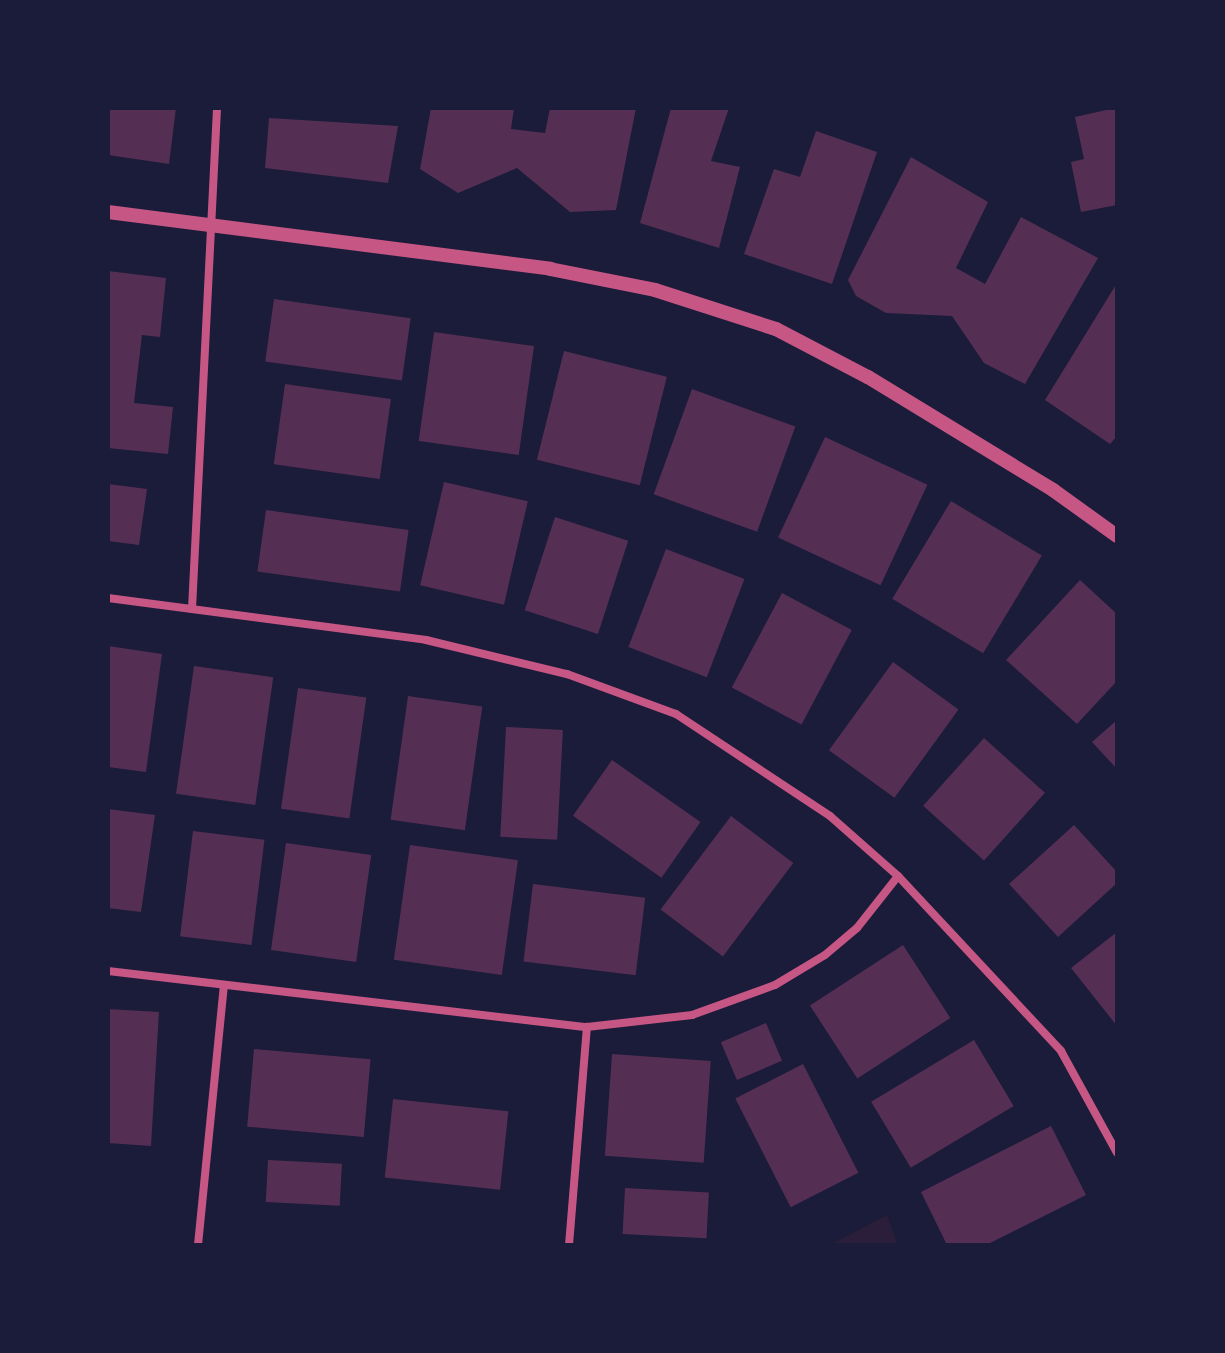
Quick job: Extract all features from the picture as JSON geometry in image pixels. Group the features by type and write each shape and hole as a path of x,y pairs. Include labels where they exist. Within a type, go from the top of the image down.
{"street":[{"path":"192,609 217,108"},
{"path":"108,212 211,228 550,269 655,290 776,329 969,437 1117,536"},
{"path":"108,598 426,640 567,674 662,709 830,816 898,876 1061,1051 1117,1153"},
{"path":"108,971 587,1027 692,1015 775,985 857,928 898,876"},
{"path":"198,1245 224,985"},
{"path":"569,1245 587,1027"}],"shaded area":[{"path":"887,1215 898,1245 830,1245"}],"building":[{"path":"108,108 176,108 169,164 108,155"},
{"path":"431,108 514,108 511,129 545,133 550,108 636,108 616,210 570,212 517,168 458,193 420,169"},
{"path":"671,108 729,108 711,161 740,167 719,248 640,223"},
{"path":"1115,108 1117,205 1081,212 1071,162 1084,159 1075,117"},
{"path":"269,118 398,126 388,183 265,168"},
{"path":"816,131 877,152 832,284 744,254 774,169 800,177"},
{"path":"911,157 988,202 956,268 985,284 1021,217 1098,258 1025,384 984,363 952,316 886,313 856,296 848,280"},
{"path":"108,271 166,278 160,337 142,335 134,403 173,407 168,454 108,448"},
{"path":"1117,283 1117,436 1110,444 1045,400"},
{"path":"274,299 411,318 402,381 265,361"},
{"path":"434,332 534,346 519,455 419,441"},
{"path":"564,351 667,377 640,485 537,460"},
{"path":"285,384 391,399 380,479 274,464"},
{"path":"692,389 795,427 757,532 654,494"},
{"path":"825,437 927,485 881,585 778,538"},
{"path":"444,482 528,501 504,605 420,585"},
{"path":"108,484 147,489 139,545 108,541"},
{"path":"951,501 1042,556 983,653 892,599"},
{"path":"266,510 409,530 400,591 257,571"},
{"path":"555,517 628,541 598,634 525,610"},
{"path":"666,549 744,579 707,677 628,647"},
{"path":"1080,580 1117,614 1117,681 1077,724 1006,660"},
{"path":"782,593 852,630 802,725 732,687"},
{"path":"108,646 162,654 146,772 108,767"},
{"path":"893,662 959,710 894,798 829,750"},
{"path":"194,666 273,677 255,805 176,794"},
{"path":"298,688 366,698 349,818 281,809"},
{"path":"408,696 482,706 465,830 391,820"},
{"path":"1117,720 1117,769 1092,742"},
{"path":"506,727 563,730 557,840 500,837"},
{"path":"984,738 1045,793 984,860 923,806"},
{"path":"612,760 700,822 661,878 573,816"},
{"path":"108,809 155,815 141,912 108,908"},
{"path":"731,816 793,863 723,956 661,909"},
{"path":"1074,825 1117,872 1117,883 1058,937 1009,884"},
{"path":"193,831 264,840 252,945 180,936"},
{"path":"286,843 371,855 356,962 271,950"},
{"path":"410,845 518,860 502,975 394,960"},
{"path":"533,884 645,898 636,975 523,961"},
{"path":"1117,932 1117,1026 1071,968"},
{"path":"903,945 950,1018 857,1078 810,1005"},
{"path":"108,1009 159,1012 151,1146 108,1143"},
{"path":"766,1023 782,1061 737,1080 721,1042"},
{"path":"974,1040 1014,1106 911,1168 871,1102"},
{"path":"254,1049 371,1059 364,1137 247,1127"},
{"path":"612,1054 711,1061 704,1163 605,1156"},
{"path":"803,1064 858,1173 791,1207 735,1099"},
{"path":"393,1099 508,1111 500,1190 385,1178"},
{"path":"1051,1126 1086,1195 986,1245 947,1245 921,1192"},
{"path":"268,1160 342,1164 340,1206 266,1202"},
{"path":"625,1188 709,1192 706,1238 623,1234"}]}
